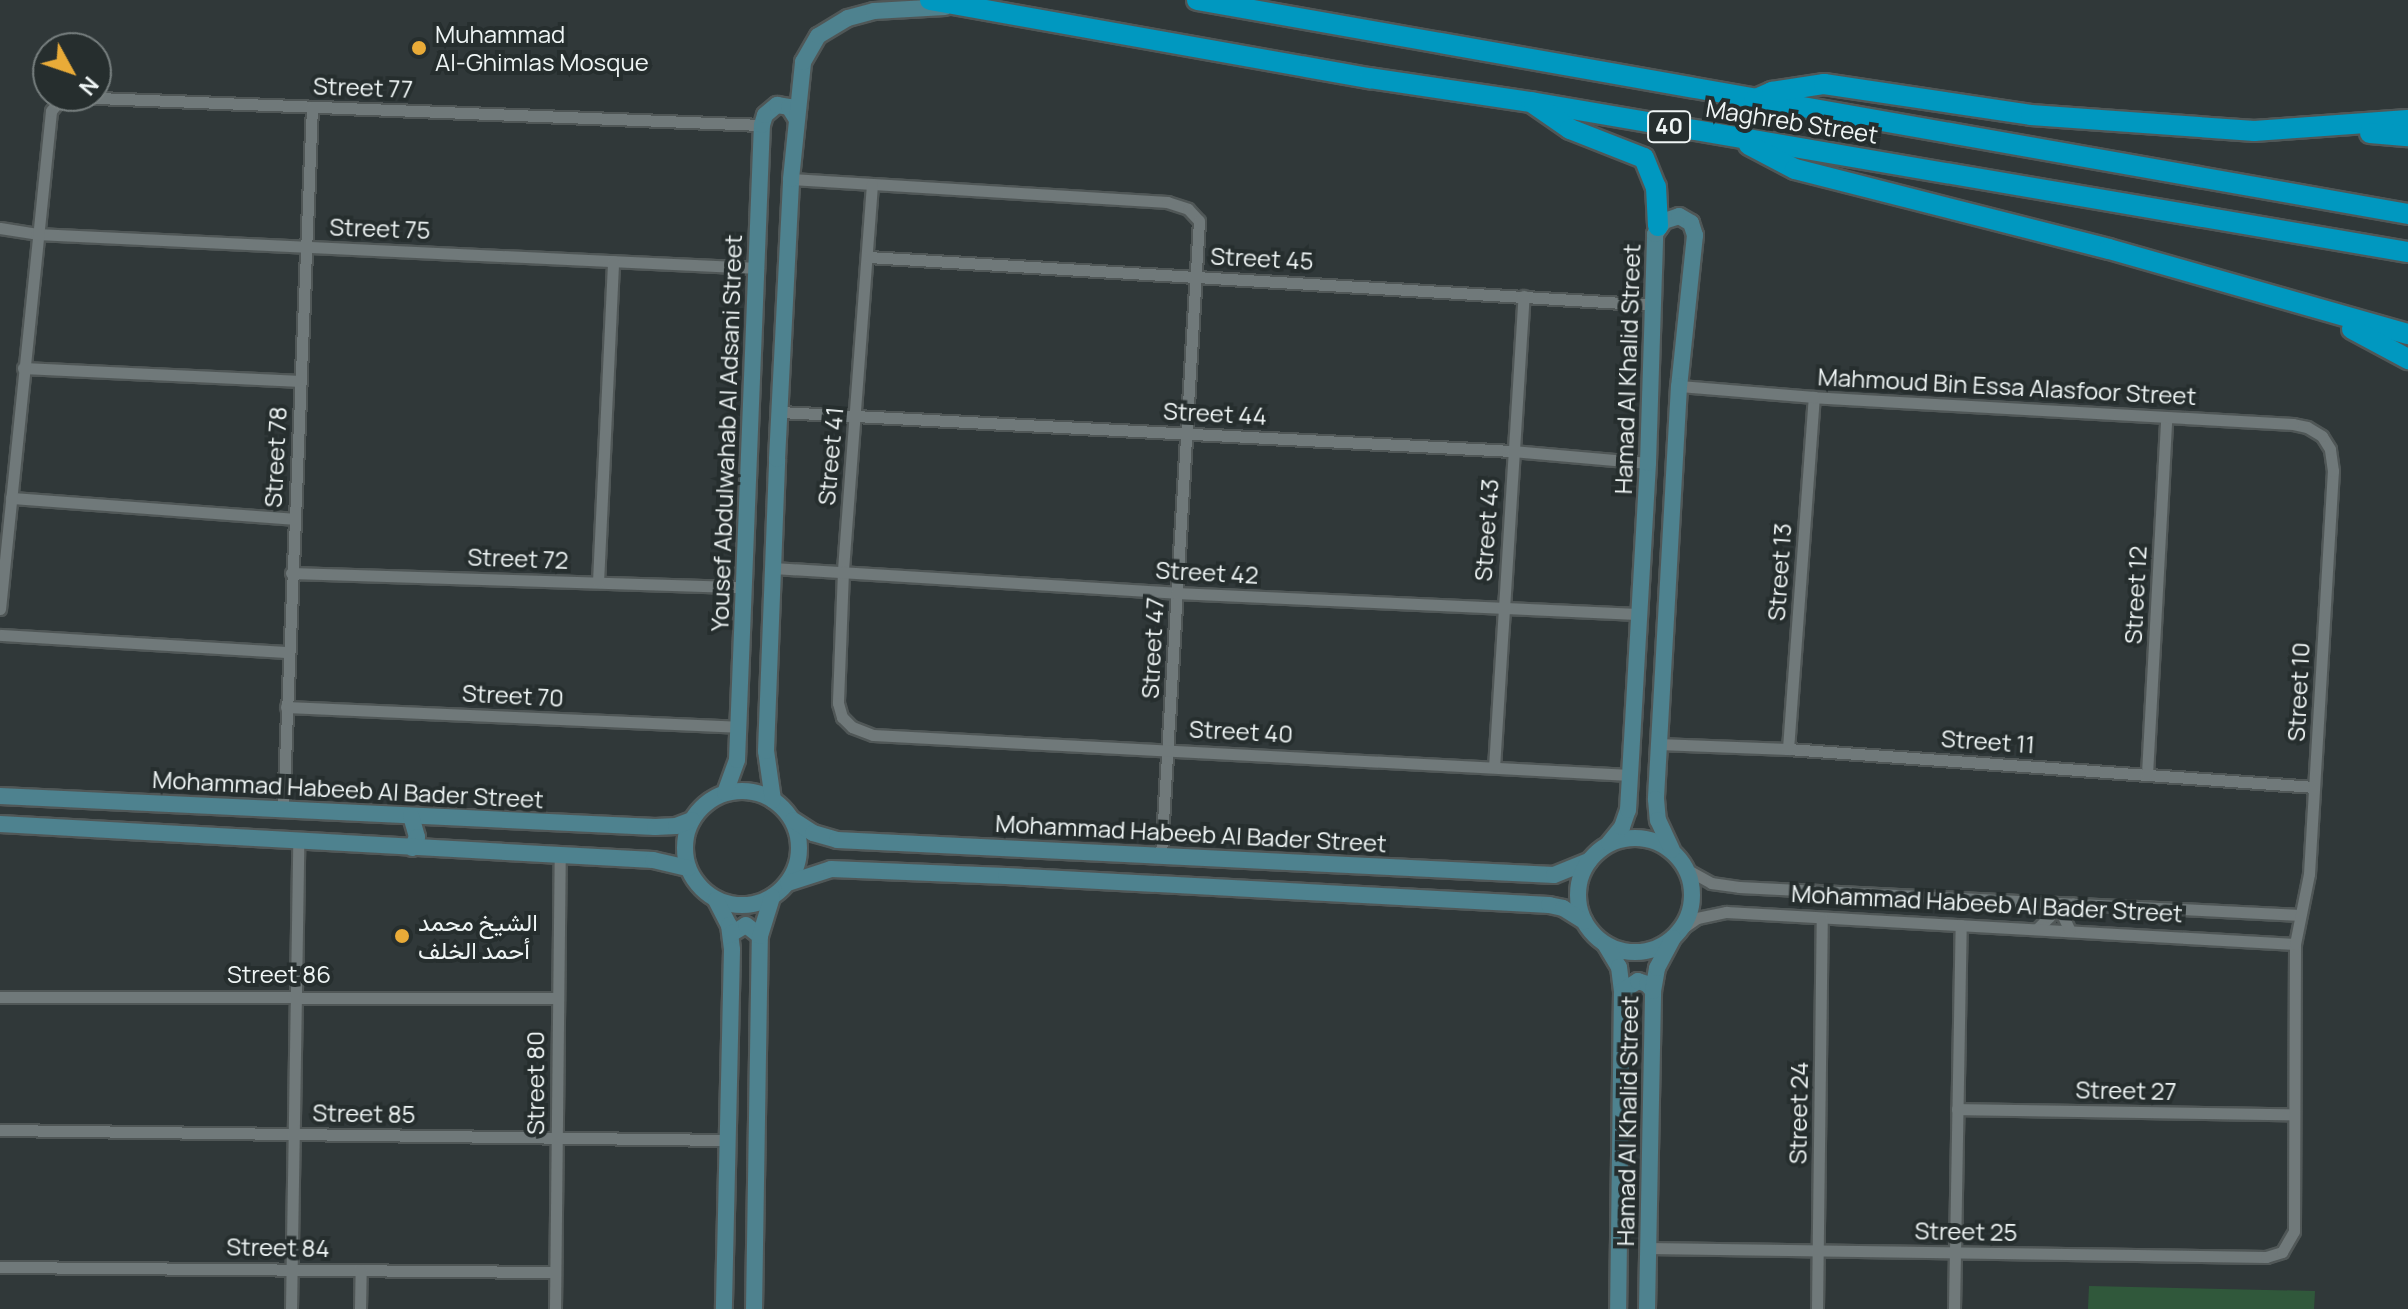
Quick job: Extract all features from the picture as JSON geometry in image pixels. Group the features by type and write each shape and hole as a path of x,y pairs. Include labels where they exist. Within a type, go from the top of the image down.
{"highway":[{"name":"Maghreb Street","path":"930,0 1370,78 1531,102 2408,252"},
{"name":"Maghreb Street","path":"1197,0 2408,214"},
{"path":"1754,100 1772,92 1824,84 2031,115 2254,131 2408,120"},
{"path":"1531,102 1570,129 1644,158 1656,187 1658,226"},
{"path":"2310,129 2408,136"},
{"path":"1742,140 1795,169 2109,249 2293,304 2408,334"},
{"path":"2293,304 2349,327 2408,359"}],"street":[{"path":"773,800 766,751 777,459 791,179 803,62 812,44 826,29 848,18 874,11 962,6"},
{"name":"Street 77","path":"36,234 51,111 59,101 73,97 762,125"},
{"path":"762,125 765,115 777,105 789,107 796,118"},
{"name":"Street 78","path":"283,810 312,107"},
{"name":"Yousef Abdulwahab Al Adsani Street","path":"725,793 735,772 738,727 762,125"},
{"path":"791,179 872,184"},
{"name":"Street 47","path":"872,184 1167,202 1188,209 1200,226 1161,855"},
{"name":"Street 41","path":"852,727 842,717 838,703 843,571 872,184"},
{"name":"Hamad Al Khalid Street","path":"1609,843 1627,814 1648,463 1658,226 1679,216 1695,229 1679,386 1658,744 1657,814 1672,850"},
{"name":"Street 75","path":"0,228 36,234 758,268"},
{"path":"0,609 36,234"},
{"name":"Street 45","path":"868,257 1654,305"},
{"path":"598,582 613,261"},
{"name":"Street 43","path":"1494,767 1524,296"},
{"path":"23,368 301,381"},
{"name":"Mahmoud Bin Essa Alasfoor Street","path":"1679,386 1814,397 2293,424 2315,430 2327,443"},
{"name":"Street 13","path":"1788,749 1814,397"},
{"name":"Street 44","path":"780,412 1512,451 1648,463"},
{"name":"Street 12","path":"2147,774 2166,418"},
{"name":"Street 10","path":"2282,1252 2294,1231 2295,944 2309,874 2333,471 2327,443"},
{"path":"748,462 764,471 777,459"},
{"path":"748,500 764,493 776,506"},
{"path":"11,498 294,519"},
{"path":"1645,517 1648,523 1659,526 1671,518"},
{"path":"1642,556 1653,548 1665,552 1669,558"},
{"name":"Street 42","path":"773,568 1176,593 1638,614"},
{"name":"Street 72","path":"291,573 743,587"},
{"path":"0,635 288,652"},
{"name":"Street 70","path":"286,707 738,727"},
{"name":"Street 40","path":"852,727 873,735 1630,775"},
{"name":"Street 11","path":"1658,744 1788,749 2314,787"},
{"path":"724,1309 731,934 716,900 696,883 688,868 685,838 692,820 706,803 725,793 745,790 773,800 793,820 799,852 788,883"},
{"name":"Mohammad Habeeb Al Bader Street","path":"0,796 664,827 692,820"},
{"path":"88,829 96,822 98,811 92,802"},
{"path":"131,830 127,821 134,803"},
{"path":"411,816 417,826 412,848"},
{"path":"449,850 443,838 446,825 457,818"},
{"name":"Mohammad Habeeb Al Bader Street","path":"793,820 813,833 837,840 1532,874 1561,874 1589,861"},
{"path":"0,824 560,857 659,860 688,868"},
{"path":"716,900 744,906 772,897 788,883 831,869 1529,904 1563,908 1584,921 1605,944 1616,949 1641,952 1676,934 1692,900 1686,869 1672,850 1646,838 1628,838 1609,843 1589,861 1578,890 1584,921"},
{"path":"831,869 825,852 837,840"},
{"path":"291,1309 298,841"},
{"path":"972,876 977,856 973,846"},
{"path":"1006,876 1000,867 1001,855 1010,848"},
{"name":"Street 80","path":"555,1309 560,857"},
{"path":"1329,895 1338,886 1340,875 1336,864"},
{"path":"1371,897 1364,886 1366,873 1377,866"},
{"name":"Mohammad Habeeb Al Bader Street","path":"1686,869 1711,883 1739,887 2300,915"},
{"path":"1529,904 1537,895 1538,883 1532,874"},
{"path":"1734,912 1728,906 1727,898 1731,890 1739,887"},
{"path":"754,1309 760,936 772,897"},
{"path":"2037,929 2049,917 2044,902"},
{"path":"2070,931 2063,916 2073,903"},
{"name":"Mohammad Habeeb Al Bader Street","path":"1676,934 1712,913 1734,912 2295,944"},
{"name":"Street 24","path":"1817,1309 1822,918"},
{"path":"731,934 746,925 760,936"},
{"path":"1954,1309 1961,925"},
{"name":"Hamad Al Khalid Street","path":"1647,1309 1653,991 1657,968 1676,934"},
{"name":"Hamad Al Khalid Street","path":"1605,944 1619,967 1622,991 1618,1309"},
{"path":"1622,991 1638,981 1653,991"},
{"name":"Street 86","path":"0,997 557,998"},
{"name":"Street 27","path":"1957,1109 2294,1114"},
{"name":"Street 85","path":"0,1130 727,1140"},
{"name":"Street 25","path":"1648,1248 2266,1257 2282,1252"},
{"name":"Street 84","path":"0,1267 555,1272"},
{"path":"360,1309 361,1270"}],"green space":[{"path":"2089,1286 2315,1291 2314,1309 2088,1309"}],"place":[{"name":"Muhammad Al-Ghimlas Mosque","path":"419,48"},
{"name":"الشيخ محمد أحمد الخلف","path":"402,936"}]}
